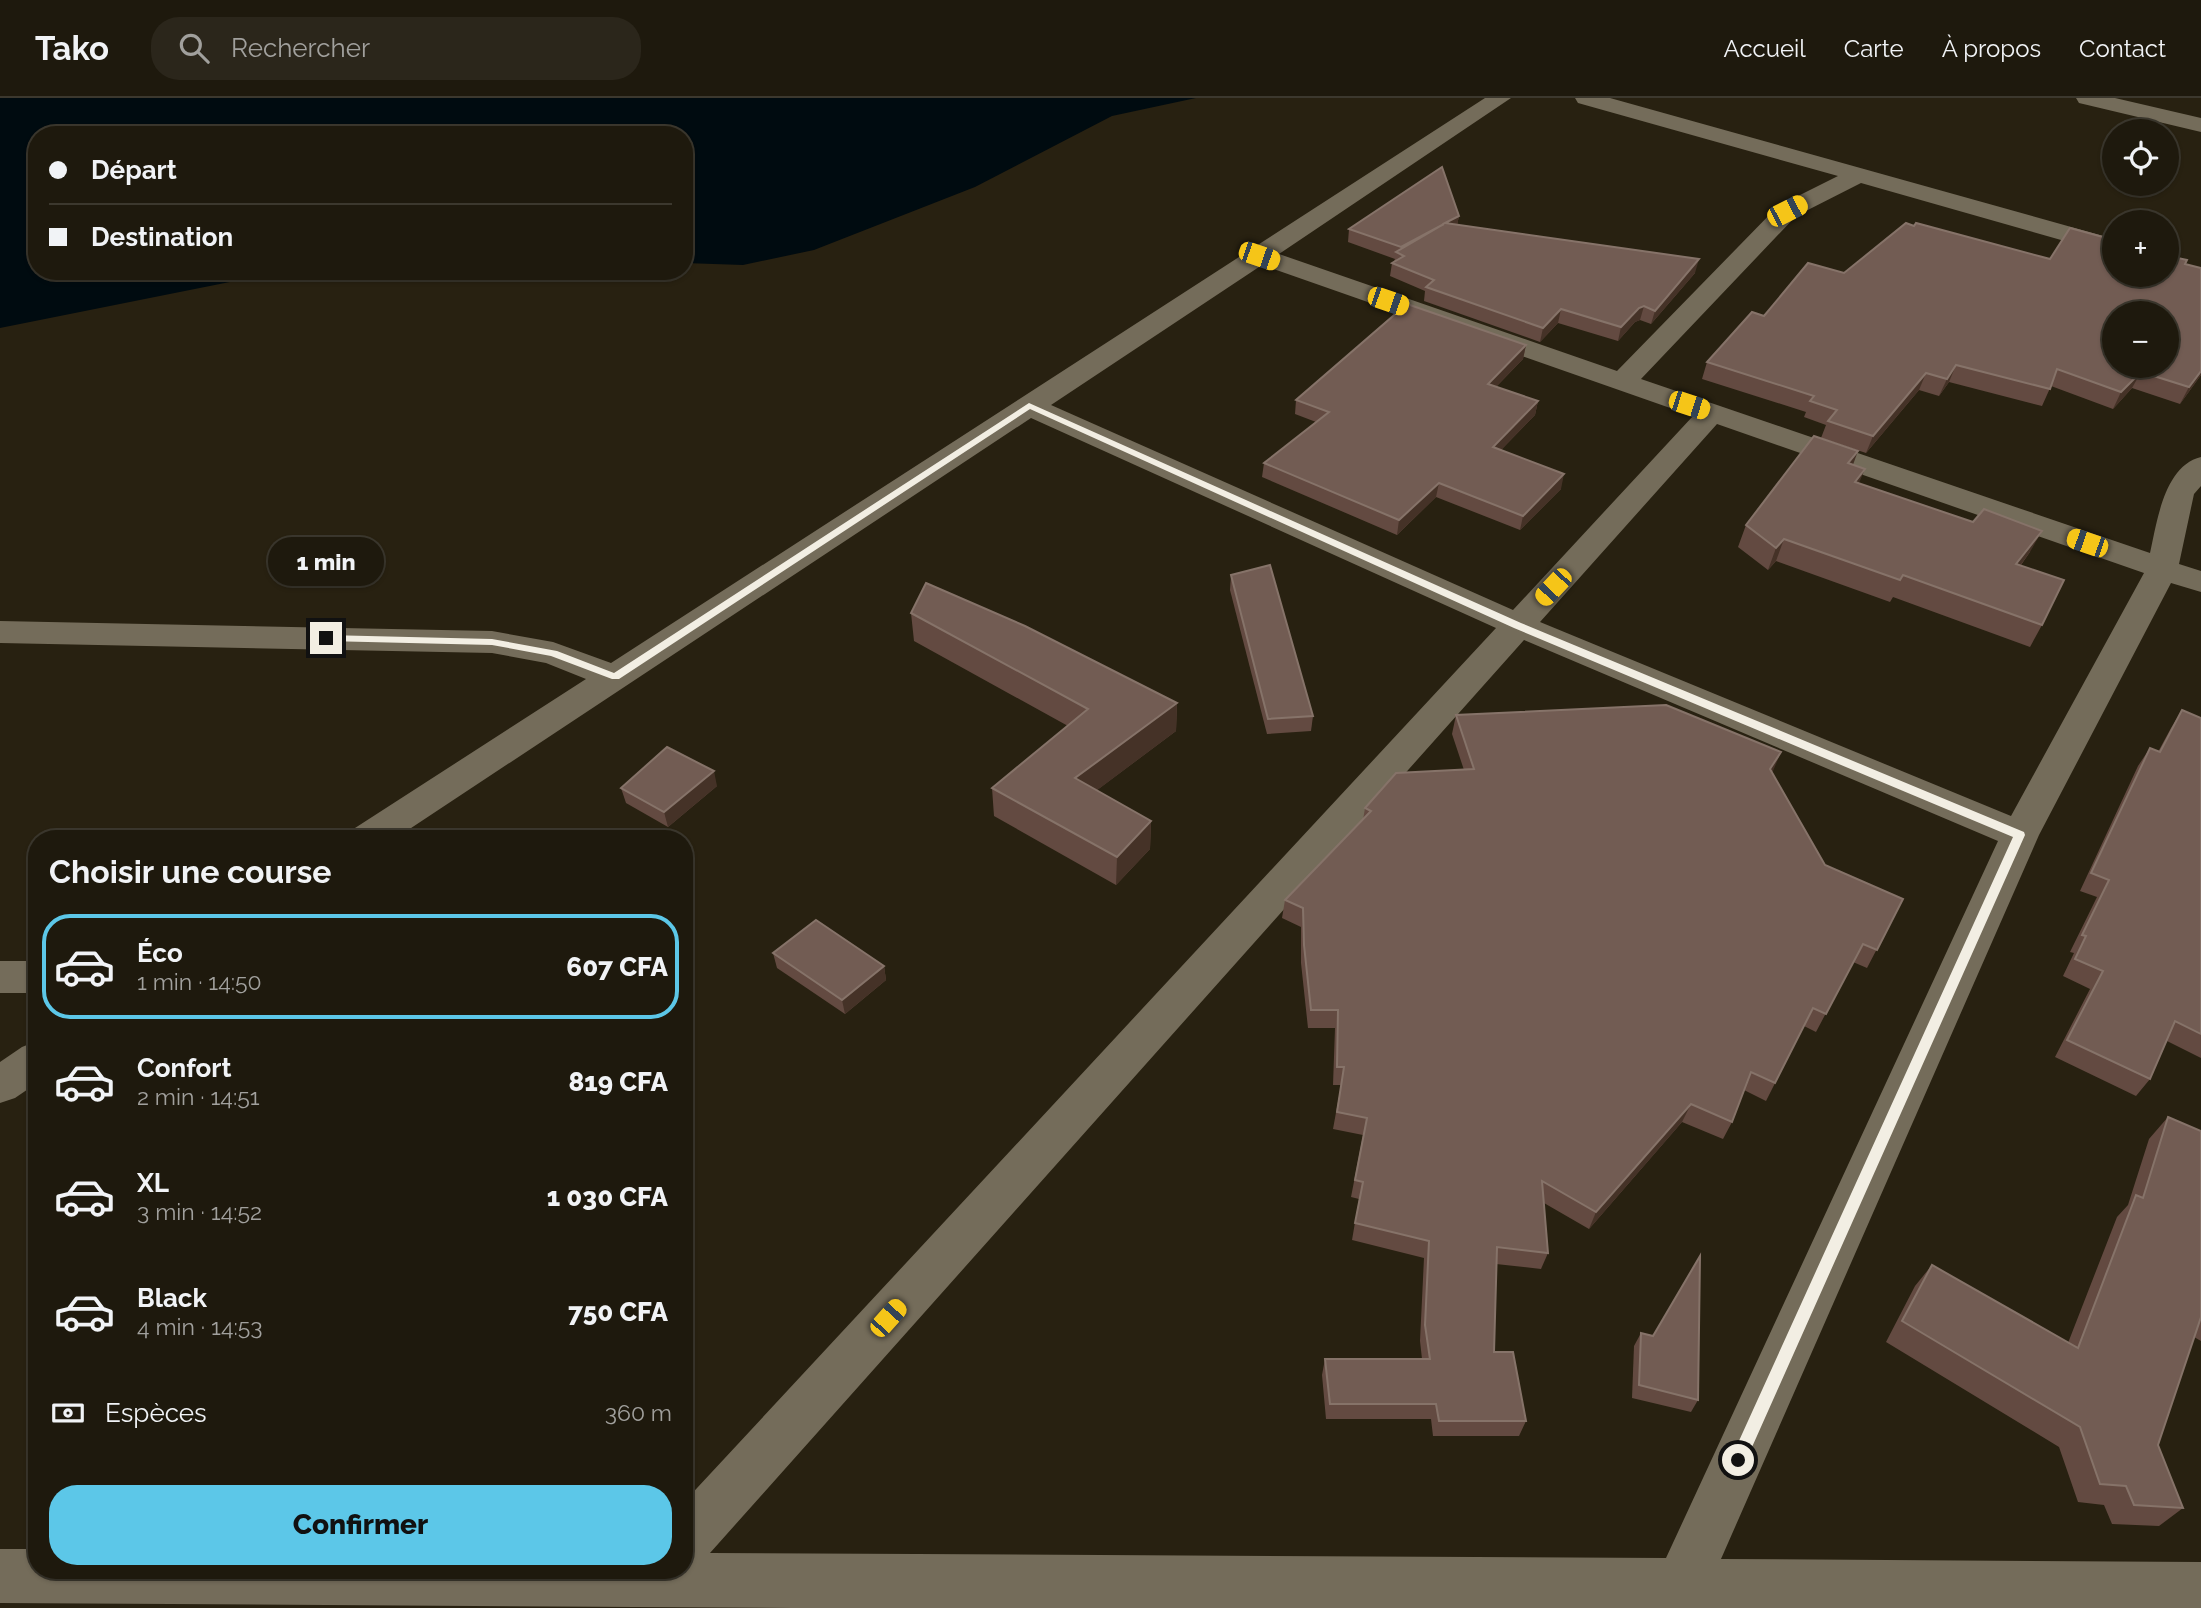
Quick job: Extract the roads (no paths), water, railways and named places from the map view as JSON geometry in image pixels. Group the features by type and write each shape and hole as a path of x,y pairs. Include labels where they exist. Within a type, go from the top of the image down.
{"street":[{"path":"380,830 1500,98"},
{"path":"1586,98 2102,244"},
{"path":"2087,98 2201,125"},
{"path":"1621,383 1787,211 1859,175"},
{"path":"1259,256 2201,582"},
{"path":"1029,406 1518,625 2020,835"},
{"path":"693,1532 1711,413"},
{"path":"1690,1596 2020,835 2162,569 2179,492 2201,467"},
{"path":"0,632 492,642 553,653 615,677"},
{"path":"0,977 28,977"},
{"path":"0,1084 28,1065"},
{"path":"693,1564 1690,1596 2201,1589"},
{"path":"0,1576 28,1575"}]}
